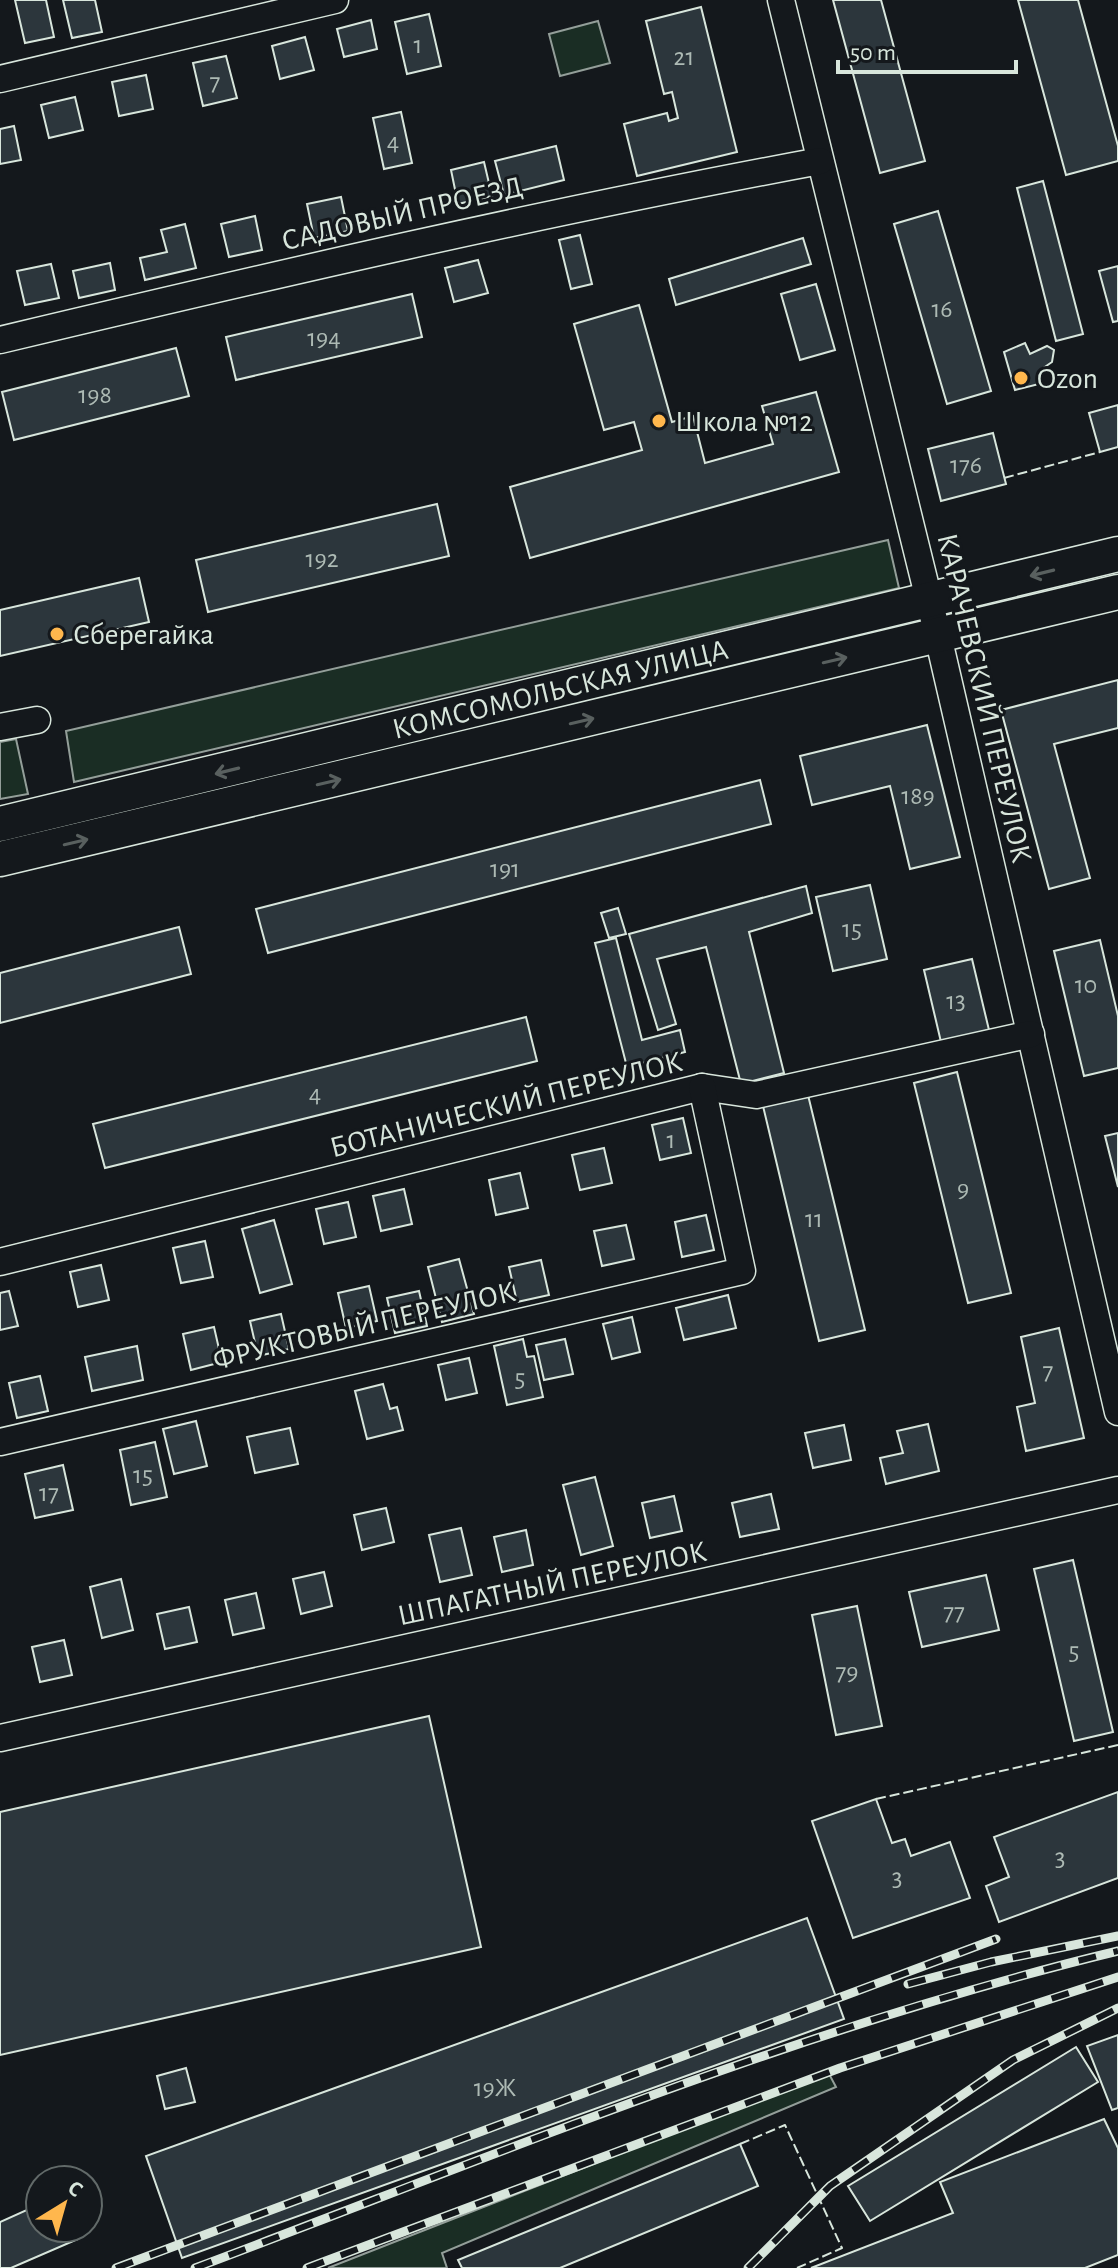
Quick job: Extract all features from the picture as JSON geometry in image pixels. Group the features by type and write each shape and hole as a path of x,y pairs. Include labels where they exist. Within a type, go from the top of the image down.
{"main road":[{"name":"КОМСОМОЛЬСКАЯ УЛИЦА","path":"0,824 1118,554"},
{"name":"КОМСОМОЛЬСКАЯ УЛИЦА","path":"0,859 1118,592"}],"street":[{"path":"0,79 335,0"},
{"name":"КАРАЧЕВСКИЙ ПЕРЕУЛОК","path":"781,0 938,636 1118,1412"},
{"name":"САДОВЫЙ ПРОЕЗД","path":"0,340 422,240 580,206 820,161"},
{"path":"0,727 37,720"},
{"name":"БОТАНИЧЕСКИЙ ПЕРЕУЛОК","path":"0,1262 702,1087 756,1095 1031,1034"},
{"name":"ФРУКТОВЫЙ ПЕРЕУЛОК","path":"0,1442 742,1271 702,1087"},
{"name":"ШПАГАТНЫЙ ПЕРЕУЛОК","path":"0,1738 1118,1490"}],"green space":[{"path":"598,21 610,63 560,76 549,34"},
{"path":"888,540 899,588 74,782 66,731"},
{"path":"16,739 28,794 0,799 0,742"},
{"path":"828,2072 836,2087 442,2253 447,2268 328,2268"}],"building":[{"path":"15,0 46,0 54,37 25,43"},
{"path":"63,0 95,0 102,32 72,38"},
{"path":"833,0 881,0 925,161 880,173"},
{"path":"1018,0 1078,0 1118,146 1118,161 1066,175"},
{"path":"701,7 737,152 637,176 624,124 667,113 669,121 678,118 672,92 664,94 646,21"},
{"path":"429,14 441,66 407,74 395,22"},
{"path":"371,20 377,49 344,57 337,29"},
{"path":"305,37 314,70 280,79 272,46"},
{"path":"226,56 237,98 203,106 193,63"},
{"path":"146,75 153,109 119,116 112,82"},
{"path":"75,97 83,130 49,138 41,105"},
{"path":"401,112 412,163 384,169 373,118"},
{"path":"14,126 21,160 0,164 0,129"},
{"path":"556,146 564,180 504,195 495,161"},
{"path":"484,162 492,196 458,204 451,170"},
{"path":"1043,181 1083,334 1056,341 1017,188"},
{"path":"341,197 348,231 314,238 307,204"},
{"path":"938,211 991,391 947,404 894,224"},
{"path":"255,216 262,250 229,257 221,224"},
{"path":"185,224 196,268 145,280 140,258 167,252 161,230"},
{"path":"580,235 592,284 571,289 559,240"},
{"path":"803,238 811,264 676,305 669,279"},
{"path":"478,260 488,293 454,302 445,268"},
{"path":"110,263 115,290 79,298 73,271"},
{"path":"51,264 59,298 25,305 17,271"},
{"path":"1118,266 1118,321 1113,322 1099,271"},
{"path":"816,284 835,350 800,360 781,294"},
{"path":"412,294 422,337 236,380 226,337"},
{"path":"639,305 672,422 693,416 705,463 773,444 762,406 816,392 839,472 530,558 510,487 642,450 634,422 604,430 574,324"},
{"path":"1025,343 1030,354 1047,346 1054,350 1052,362 1039,371 1039,384 1015,390 1004,352"},
{"path":"176,348 189,396 14,440 2,392"},
{"path":"1118,405 1118,447 1100,452 1089,413"},
{"path":"993,433 1006,484 941,501 928,449"},
{"path":"437,504 449,556 208,612 196,560"},
{"path":"139,578 149,622 0,656 0,610"},
{"path":"1118,680 1118,728 1054,744 1090,878 1049,889 1001,710"},
{"path":"927,725 960,857 910,869 890,786 812,805 800,756"},
{"path":"760,780 771,824 268,953 256,909"},
{"path":"870,885 887,959 833,971 816,897"},
{"path":"806,886 812,913 749,932 784,1073 741,1084 706,947 657,959 676,1024 658,1030 629,934"},
{"path":"618,908 626,934 609,938 601,913"},
{"path":"179,927 191,974 0,1023 0,973"},
{"path":"616,938 642,1040 680,1030 685,1052 627,1067 595,943"},
{"path":"1100,940 1118,1016 1118,1068 1084,1076 1054,951"},
{"path":"972,959 989,1030 941,1042 924,970"},
{"path":"526,1017 537,1061 105,1168 93,1124"},
{"path":"957,1072 1011,1293 968,1303 914,1083"},
{"path":"808,1095 865,1330 819,1341 763,1106"},
{"path":"683,1118 691,1153 660,1160 652,1125"},
{"path":"1118,1133 1118,1187 1105,1136"},
{"path":"604,1148 612,1183 580,1190 572,1155"},
{"path":"520,1173 528,1208 496,1215 489,1180"},
{"path":"404,1189 412,1224 381,1231 373,1196"},
{"path":"348,1202 356,1237 324,1244 316,1209"},
{"path":"706,1215 714,1250 682,1257 675,1222"},
{"path":"274,1220 292,1284 260,1293 242,1229"},
{"path":"626,1225 634,1259 602,1266 594,1231"},
{"path":"205,1241 213,1277 181,1283 173,1248"},
{"path":"459,1259 474,1314 442,1322 428,1267"},
{"path":"541,1260 549,1295 517,1302 509,1267"},
{"path":"101,1265 109,1300 78,1307 70,1272"},
{"path":"369,1286 377,1321 346,1328 338,1293"},
{"path":"9,1291 18,1326 0,1330 0,1293"},
{"path":"419,1291 427,1326 395,1333 387,1298"},
{"path":"728,1295 736,1328 684,1340 676,1308"},
{"path":"281,1314 289,1349 258,1356 250,1321"},
{"path":"632,1317 640,1352 612,1359 603,1324"},
{"path":"214,1327 222,1362 191,1370 183,1334"},
{"path":"1059,1328 1084,1438 1026,1451 1017,1407 1035,1403 1021,1337"},
{"path":"523,1339 527,1357 534,1356 543,1397 507,1405 494,1346"},
{"path":"565,1339 573,1374 544,1380 536,1345"},
{"path":"137,1346 143,1380 92,1391 85,1357"},
{"path":"469,1358 477,1393 446,1400 438,1365"},
{"path":"40,1376 48,1411 17,1418 9,1383"},
{"path":"383,1384 390,1409 397,1407 403,1430 367,1439 355,1391"},
{"path":"196,1421 207,1466 174,1474 163,1429"},
{"path":"928,1424 939,1471 886,1484 880,1458 903,1453 897,1431"},
{"path":"844,1425 851,1460 813,1468 805,1433"},
{"path":"290,1428 298,1464 255,1473 247,1437"},
{"path":"155,1442 167,1497 131,1505 120,1450"},
{"path":"63,1465 73,1510 35,1518 25,1474"},
{"path":"595,1477 613,1546 581,1555 563,1485"},
{"path":"771,1494 779,1529 740,1537 732,1503"},
{"path":"674,1496 682,1531 650,1538 642,1503"},
{"path":"386,1508 394,1542 362,1550 354,1515"},
{"path":"461,1528 472,1575 440,1582 429,1535"},
{"path":"526,1530 533,1565 502,1572 494,1537"},
{"path":"1073,1560 1113,1732 1074,1741 1034,1569"},
{"path":"324,1572 332,1606 301,1614 293,1579"},
{"path":"986,1575 999,1630 922,1647 909,1592"},
{"path":"121,1579 133,1630 102,1638 90,1587"},
{"path":"256,1593 264,1628 233,1635 225,1600"},
{"path":"857,1606 882,1726 836,1735 812,1615"},
{"path":"189,1607 197,1642 165,1649 157,1614"},
{"path":"64,1640 72,1675 40,1682 32,1647"},
{"path":"429,1716 481,1947 0,2055 0,1812"},
{"path":"1118,1792 1118,1878 999,1922 986,1886 1009,1877 994,1837"},
{"path":"876,1799 892,1843 905,1839 911,1856 950,1842 970,1898 853,1938 812,1821"},
{"path":"807,1918 844,2019 182,2258 146,2156"},
{"path":"1118,2035 1118,2108 1112,2110 1087,2046"},
{"path":"1076,2047 1098,2082 870,2221 848,2186"},
{"path":"186,2068 195,2102 165,2109 157,2076"},
{"path":"1104,2119 1118,2148 1118,2255 1085,2268 811,2268 953,2213 940,2182"},
{"path":"740,2144 758,2186 560,2268 462,2268 458,2260"},
{"path":"24,2211 24,2244 66,2244 11,2268 0,2268 0,2222"}],"railway":[{"path":"908,1984 991,1962 1118,1936"},
{"path":"116,2268 996,1939"},
{"path":"195,2268 652,2095 767,2055 1000,1982 1118,1951"},
{"path":"307,2268 840,2068 1118,1977"},
{"path":"748,2268 830,2186 1013,2060 1118,2008"}],"fence":[{"path":"1004,478 1100,452"},
{"path":"876,1799 1118,1745"},
{"path":"740,2144 785,2125 842,2248 797,2268"}],"place":[{"name":"Ozon","path":"1021,378"},
{"name":"Школа №12","path":"659,421"},
{"name":"Сберегайка","path":"57,634"}]}
